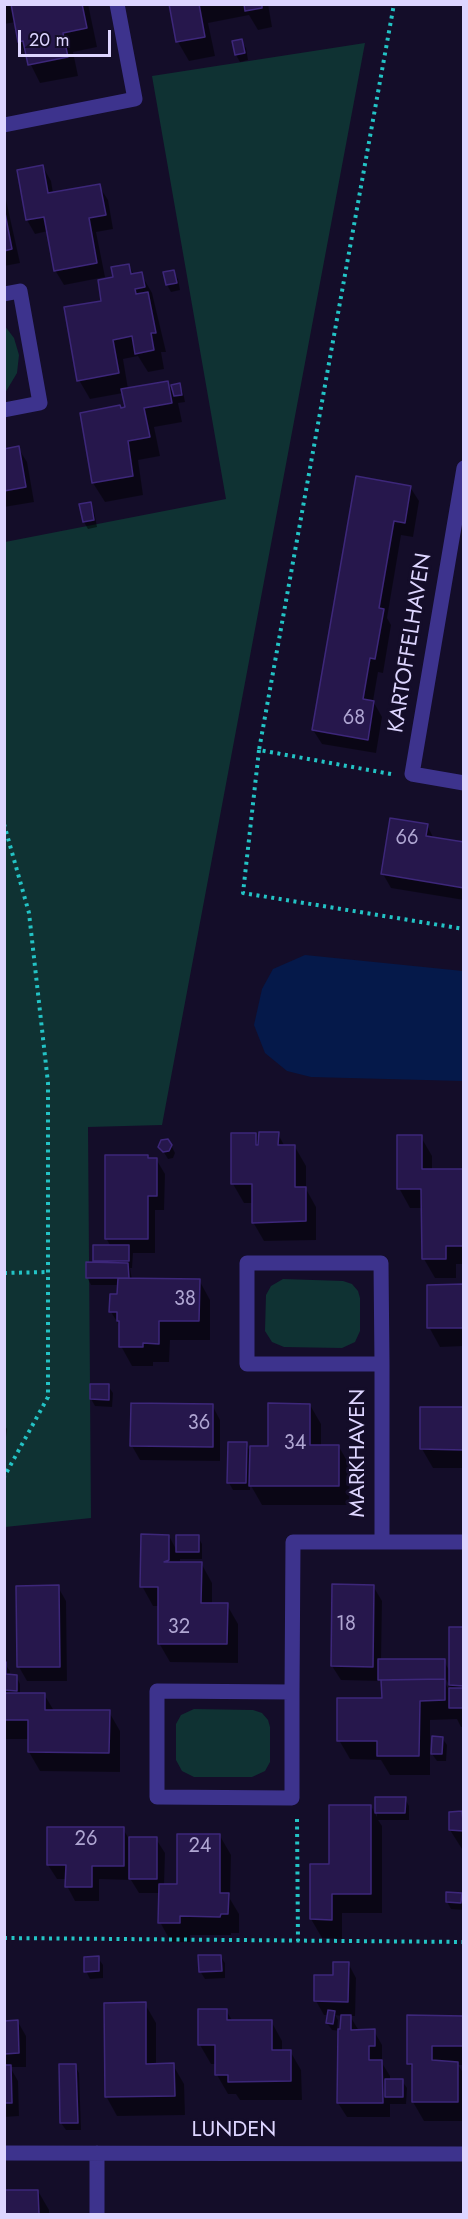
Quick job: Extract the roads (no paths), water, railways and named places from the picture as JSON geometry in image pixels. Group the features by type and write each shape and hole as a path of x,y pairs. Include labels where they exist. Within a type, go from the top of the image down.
{"street":[{"path":"4,125 135,99 117,4"},
{"path":"4,294 20,291 40,404 4,410"},
{"name":"KARTOFFELHAVEN","path":"464,468 412,774 464,783"},
{"name":"MARKHAVEN","path":"382,1364 247,1364 247,1263 381,1263 382,1364 382,1542"},
{"name":"MARKHAVEN","path":"292,1692 157,1691 157,1797 292,1798 293,1542 464,1542"},
{"name":"LUNDEN","path":"4,2153 464,2154"},
{"path":"97,2153 97,2214"}],"water":[{"path":"305,955 463,971 463,1081 311,1077 287,1071 265,1053 254,1025 262,989 273,969"}]}
